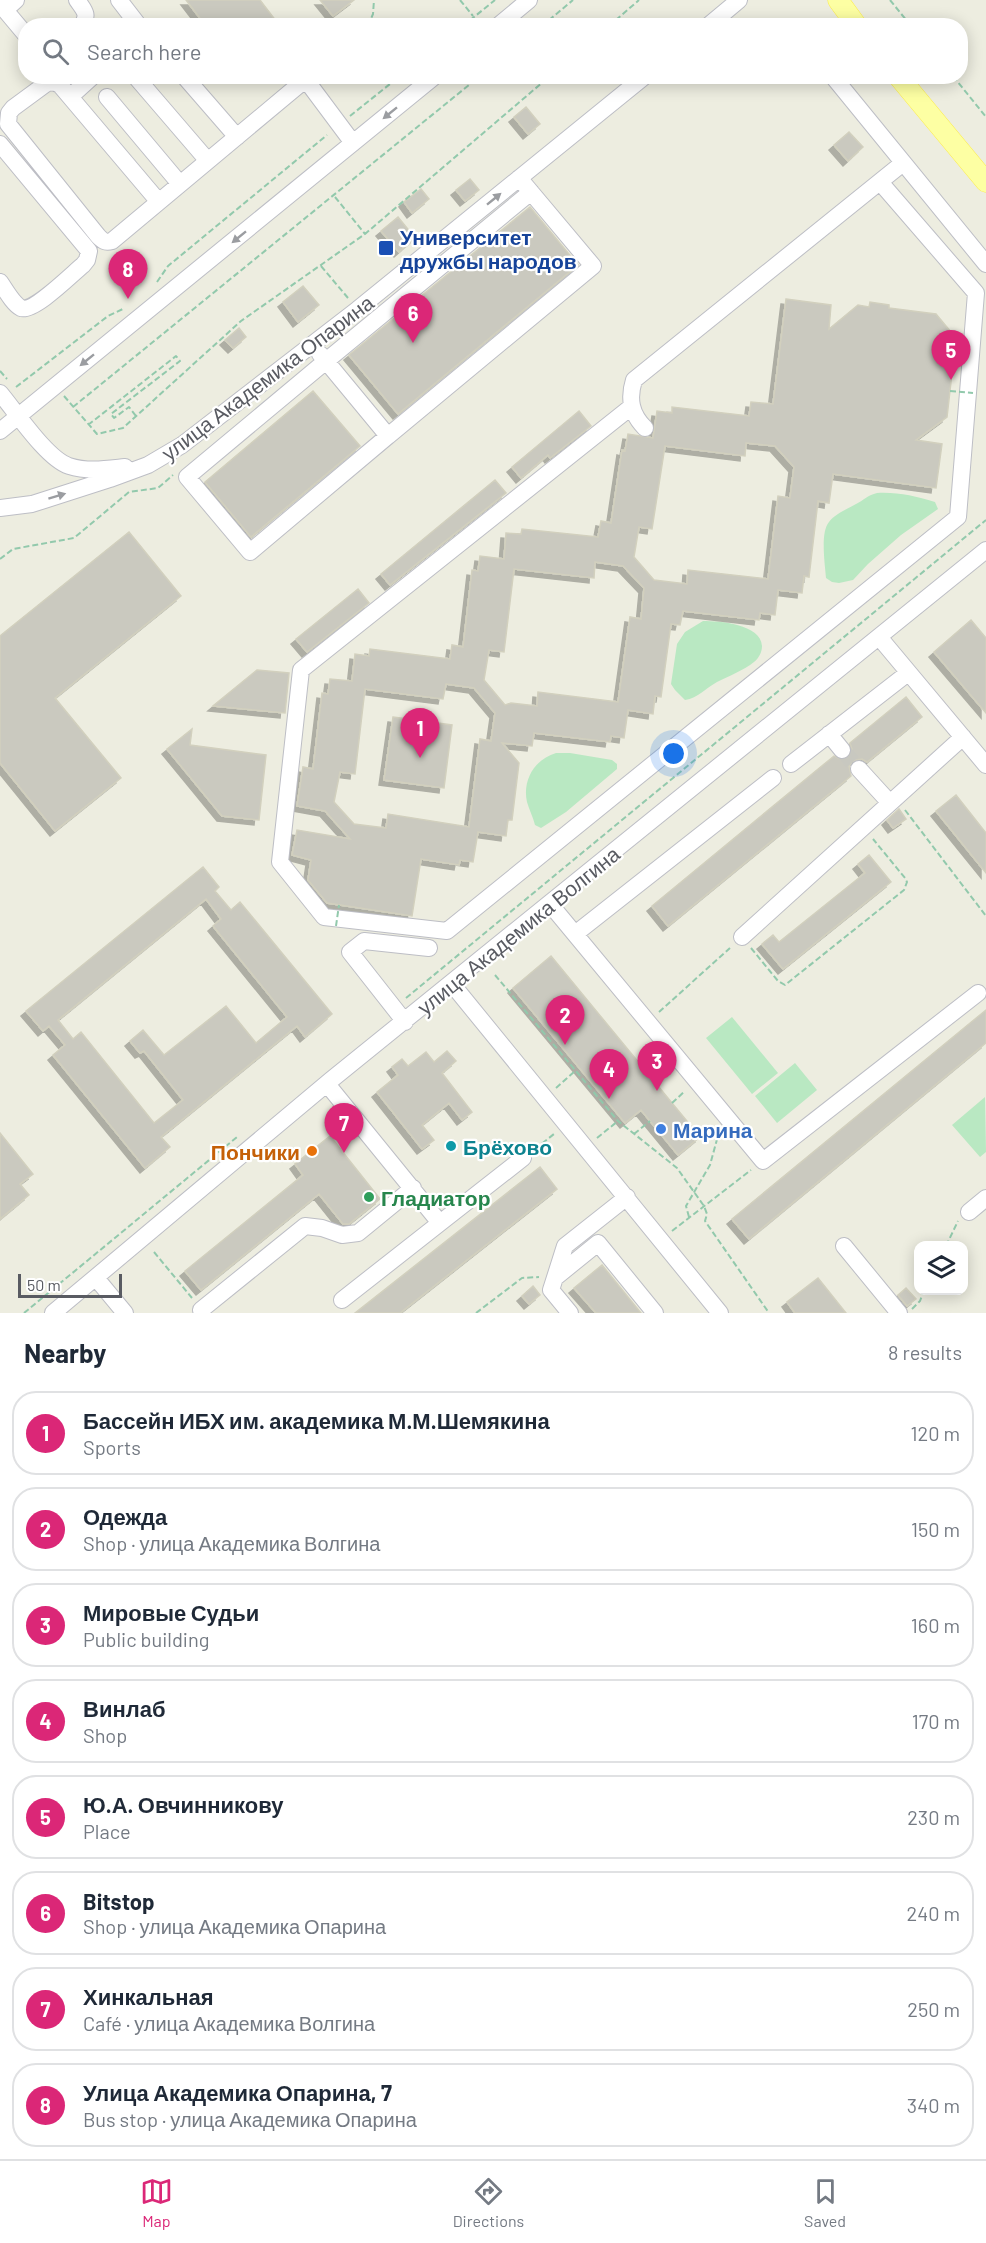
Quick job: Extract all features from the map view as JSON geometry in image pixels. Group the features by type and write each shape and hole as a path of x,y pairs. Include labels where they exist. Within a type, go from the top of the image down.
{"main road":[{"path":"838,0 851,18"},
{"path":"905,84 986,182"}],"street":[{"path":"76,0 86,12 86,18"},
{"path":"119,0 133,18"},
{"path":"508,18 529,0"},
{"path":"718,18 739,0"},
{"path":"7,5 18,22"},
{"path":"46,84 9,113 9,124 104,241 112,241 300,84"},
{"path":"59,84 159,202"},
{"path":"70,96 84,84"},
{"path":"142,84 208,161"},
{"path":"191,84 237,137"},
{"path":"309,84 353,143"},
{"path":"0,430 425,84"},
{"name":"улица Академика Опарина","path":"0,508 32,504 110,480 148,465 182,445 358,309 635,84"},
{"path":"839,84 986,264"},
{"path":"107,97 180,184"},
{"path":"0,282 17,304 22,308 28,308 38,303 83,265 88,256 88,251 1,145 17,134"},
{"path":"645,428 637,420 631,407 630,392 634,380 903,163"},
{"path":"519,178 531,192 593,266 250,552 187,477 531,192"},
{"path":"631,407 301,670 280,862 324,917 447,931 958,517 975,293 880,182"},
{"path":"312,345 388,436"},
{"path":"7,391 19,415 50,454 67,466 84,470 148,465"},
{"name":"улица Академика Волгина","path":"53,1313 327,1084 986,550"},
{"path":"879,637 986,765"},
{"path":"791,764 908,673"},
{"path":"829,734 842,750"},
{"path":"742,937 963,737"},
{"path":"859,769 893,801"},
{"path":"575,934 773,778"},
{"path":"550,904 763,1161 978,993"},
{"path":"405,1022 350,952 364,941 429,948"},
{"path":"452,984 720,1313"},
{"path":"327,1084 441,1223"},
{"path":"342,1300 523,1158"},
{"path":"201,1310 305,1226 322,1228 342,1235 358,1233 412,1188"},
{"path":"570,1313 552,1290 565,1246 627,1197"},
{"path":"969,1212 986,1198"},
{"path":"556,1277 598,1243 656,1313"},
{"path":"843,1246 899,1313"},
{"path":"96,1278 125,1313"}],"path":[{"path":"371,18 374,0"},
{"path":"460,0 474,17 495,0"},
{"path":"552,18 573,0"},
{"path":"618,18 639,0"},
{"path":"890,0 905,18"},
{"path":"153,287 168,266 389,84"},
{"path":"73,407 335,197 470,84"},
{"path":"63,394 97,434 123,428 241,321 365,234 541,84"},
{"path":"959,84 986,117"},
{"path":"335,197 365,234"},
{"path":"321,266 358,309"},
{"path":"7,391 108,316 129,306"},
{"path":"88,425 176,356 180,361 111,414 114,418 129,407 137,416"},
{"path":"950,391 973,393"},
{"path":"394,1008 986,520"},
{"path":"893,801 986,916"},
{"path":"742,937 778,981 785,985 904,890 907,882 905,878 864,827"},
{"path":"336,926 339,905"},
{"path":"648,1022 722,955"},
{"path":"495,975 618,1121 677,1168 704,1206 705,1221 770,1313"},
{"path":"545,1097 576,1071"},
{"path":"672,1103 697,1082"},
{"path":"689,1217 686,1206 710,1165 724,1114"},
{"path":"586,1147 618,1121"},
{"path":"633,1135 650,1121"},
{"path":"523,1158 567,1124"},
{"path":"24,1313 240,1135"},
{"path":"661,1239 763,1161"},
{"path":"948,1241 957,1223 969,1212"},
{"path":"154,1252 201,1310"},
{"path":"476,1313 522,1278 556,1277"},
{"path":"908,1313 920,1301 922,1295"}],"green space":[{"path":"877,493 920,498 935,502 938,509 901,535 853,580 832,582 826,578 824,549 826,527 838,514"},
{"path":"703,621 728,623 747,628 760,639 762,646 760,655 750,665 685,700 671,684 677,644 685,632"},
{"path":"556,753 612,760 617,764 617,769 566,812 541,828 535,825 528,805 526,786 536,765"},
{"path":"732,1017 778,1073 752,1094 706,1038"},
{"path":"795,1063 817,1090 777,1123 755,1096"},
{"path":"985,1097 986,1152 980,1157 952,1125"}],"building":[{"path":"186,0 260,0 274,18 200,18"},
{"path":"320,0 354,0 333,16"},
{"path":"526,107 540,124 528,134 514,117"},
{"path":"849,132 863,147 848,161 834,145"},
{"path":"470,179 479,190 465,201 456,190"},
{"path":"421,189 429,199 412,213 404,202"},
{"path":"530,207 578,265 398,414 349,355"},
{"path":"398,217 415,238 399,252 381,231"},
{"path":"303,286 319,305 298,322 283,302"},
{"path":"786,299 831,305 829,329 858,305 869,307 870,302 889,305 889,308 936,314 956,338 947,417 916,440 942,444 936,488 833,474 829,503 818,501 809,577 804,576 802,593 778,590 775,615 760,613 759,620 683,611 680,625 671,624 661,697 655,696 653,714 628,710 624,738 611,736 610,742 534,733 532,746 502,743 519,763 512,820 508,820 506,836 478,832 473,862 460,860 459,865 421,859 412,916 327,903 308,880 311,860 292,855 297,830 350,839 325,811 297,806 303,767 313,769 322,693 328,694 330,679 352,681 355,654 369,656 370,649 450,659 452,645 463,647 472,570 478,571 480,556 504,559 506,533 521,534 522,529 598,537 601,521 611,523 622,450 625,451 628,434 653,438 657,411 672,413 672,407 749,416 751,402 773,404","holes":["746,443 775,446 794,467 790,498 778,496 768,579 688,570 687,584 654,580 634,557 639,527 652,529 665,446 745,456","595,562 623,566 644,588 641,619 630,617 618,702 538,692 537,706 511,703 505,705 484,680 489,650 504,652 514,569 594,578","446,684 474,688 495,713 491,741 480,739 469,827 388,814 386,828 354,824 334,802 340,772 355,774 365,689 443,699"]},
{"path":"239,328 246,337 233,348 225,340"},
{"path":"313,391 360,446 251,537 205,482"},
{"path":"579,411 591,426 550,458 548,455 521,478 512,467"},
{"path":"495,480 506,493 390,585 381,574"},
{"path":"129,532 181,596 55,698 121,778 55,831 0,763 0,636"},
{"path":"358,589 369,603 307,652 296,639"},
{"path":"971,620 986,638 986,713 934,652"},
{"path":"257,670 289,673 285,713 213,706"},
{"path":"906,697 922,717 867,762 862,759 852,761 849,766 851,776 668,926 652,906 834,756 843,760 849,758 852,749 850,743"},
{"path":"393,717 452,725 444,788 384,780"},
{"path":"192,729 190,745 266,755 259,820 222,816 167,749"},
{"path":"956,795 986,833 986,873 936,811"},
{"path":"899,809 906,819 893,828 887,820"},
{"path":"869,855 891,882 783,969 762,944 773,935 779,942 865,873 858,864"},
{"path":"203,867 219,887 215,891 231,910 240,902 332,1014 305,1037 297,1026 161,1137 170,1147 145,1168 53,1055 65,1045 49,1026 43,1031 26,1011","holes":["206,899 221,919 213,926 287,1017 256,1043 226,1006 164,1055 143,1030 130,1041 140,1053 144,1051 183,1100 154,1123 81,1032 73,1039 58,1020"]},
{"path":"551,956 700,1137 678,1155 641,1110 625,1123 513,988"},
{"path":"986,1010 986,1043 749,1239 732,1219"},
{"path":"447,1051 456,1061 442,1073 472,1112 462,1120 449,1103 422,1125 434,1140 422,1149 377,1092 398,1075 392,1067 402,1059 408,1066 426,1052 434,1062"},
{"path":"0,1133 33,1174 20,1184 29,1195 0,1219"},
{"path":"330,1136 380,1199 349,1224 343,1224 319,1194 201,1290 185,1271 303,1175 295,1164"},
{"path":"540,1167 557,1189 400,1313 355,1313"},
{"path":"602,1265 641,1313 596,1313 574,1288"},
{"path":"818,1278 846,1313 795,1313 787,1302"},
{"path":"533,1286 540,1295 529,1304 522,1296"},
{"path":"906,1288 916,1299 907,1306 898,1295"}],"tunnel":[{"path":"842,750 859,769"}],"place":[{"name":"Университет дружбы народов","path":"386,248"},
{"name":"Улица Академика Опарина, 7","path":"128,299"},
{"name":"Bitstop","path":"413,343"},
{"name":"Ю.А. Овчинникову","path":"951,380"},
{"name":"Бассейн ИБХ им. академика М.М.Шемякина","path":"420,758"},
{"name":"Одежда","path":"565,1045"},
{"name":"Мировые Судьи","path":"657,1091"},
{"name":"Винлаб","path":"609,1099"},
{"name":"Марина","path":"661,1129"},
{"name":"Брёхово","path":"451,1146"},
{"name":"Пончики","path":"312,1151"},
{"name":"Хинкальная","path":"344,1153"},
{"name":"Гладиатор","path":"369,1197"}]}
